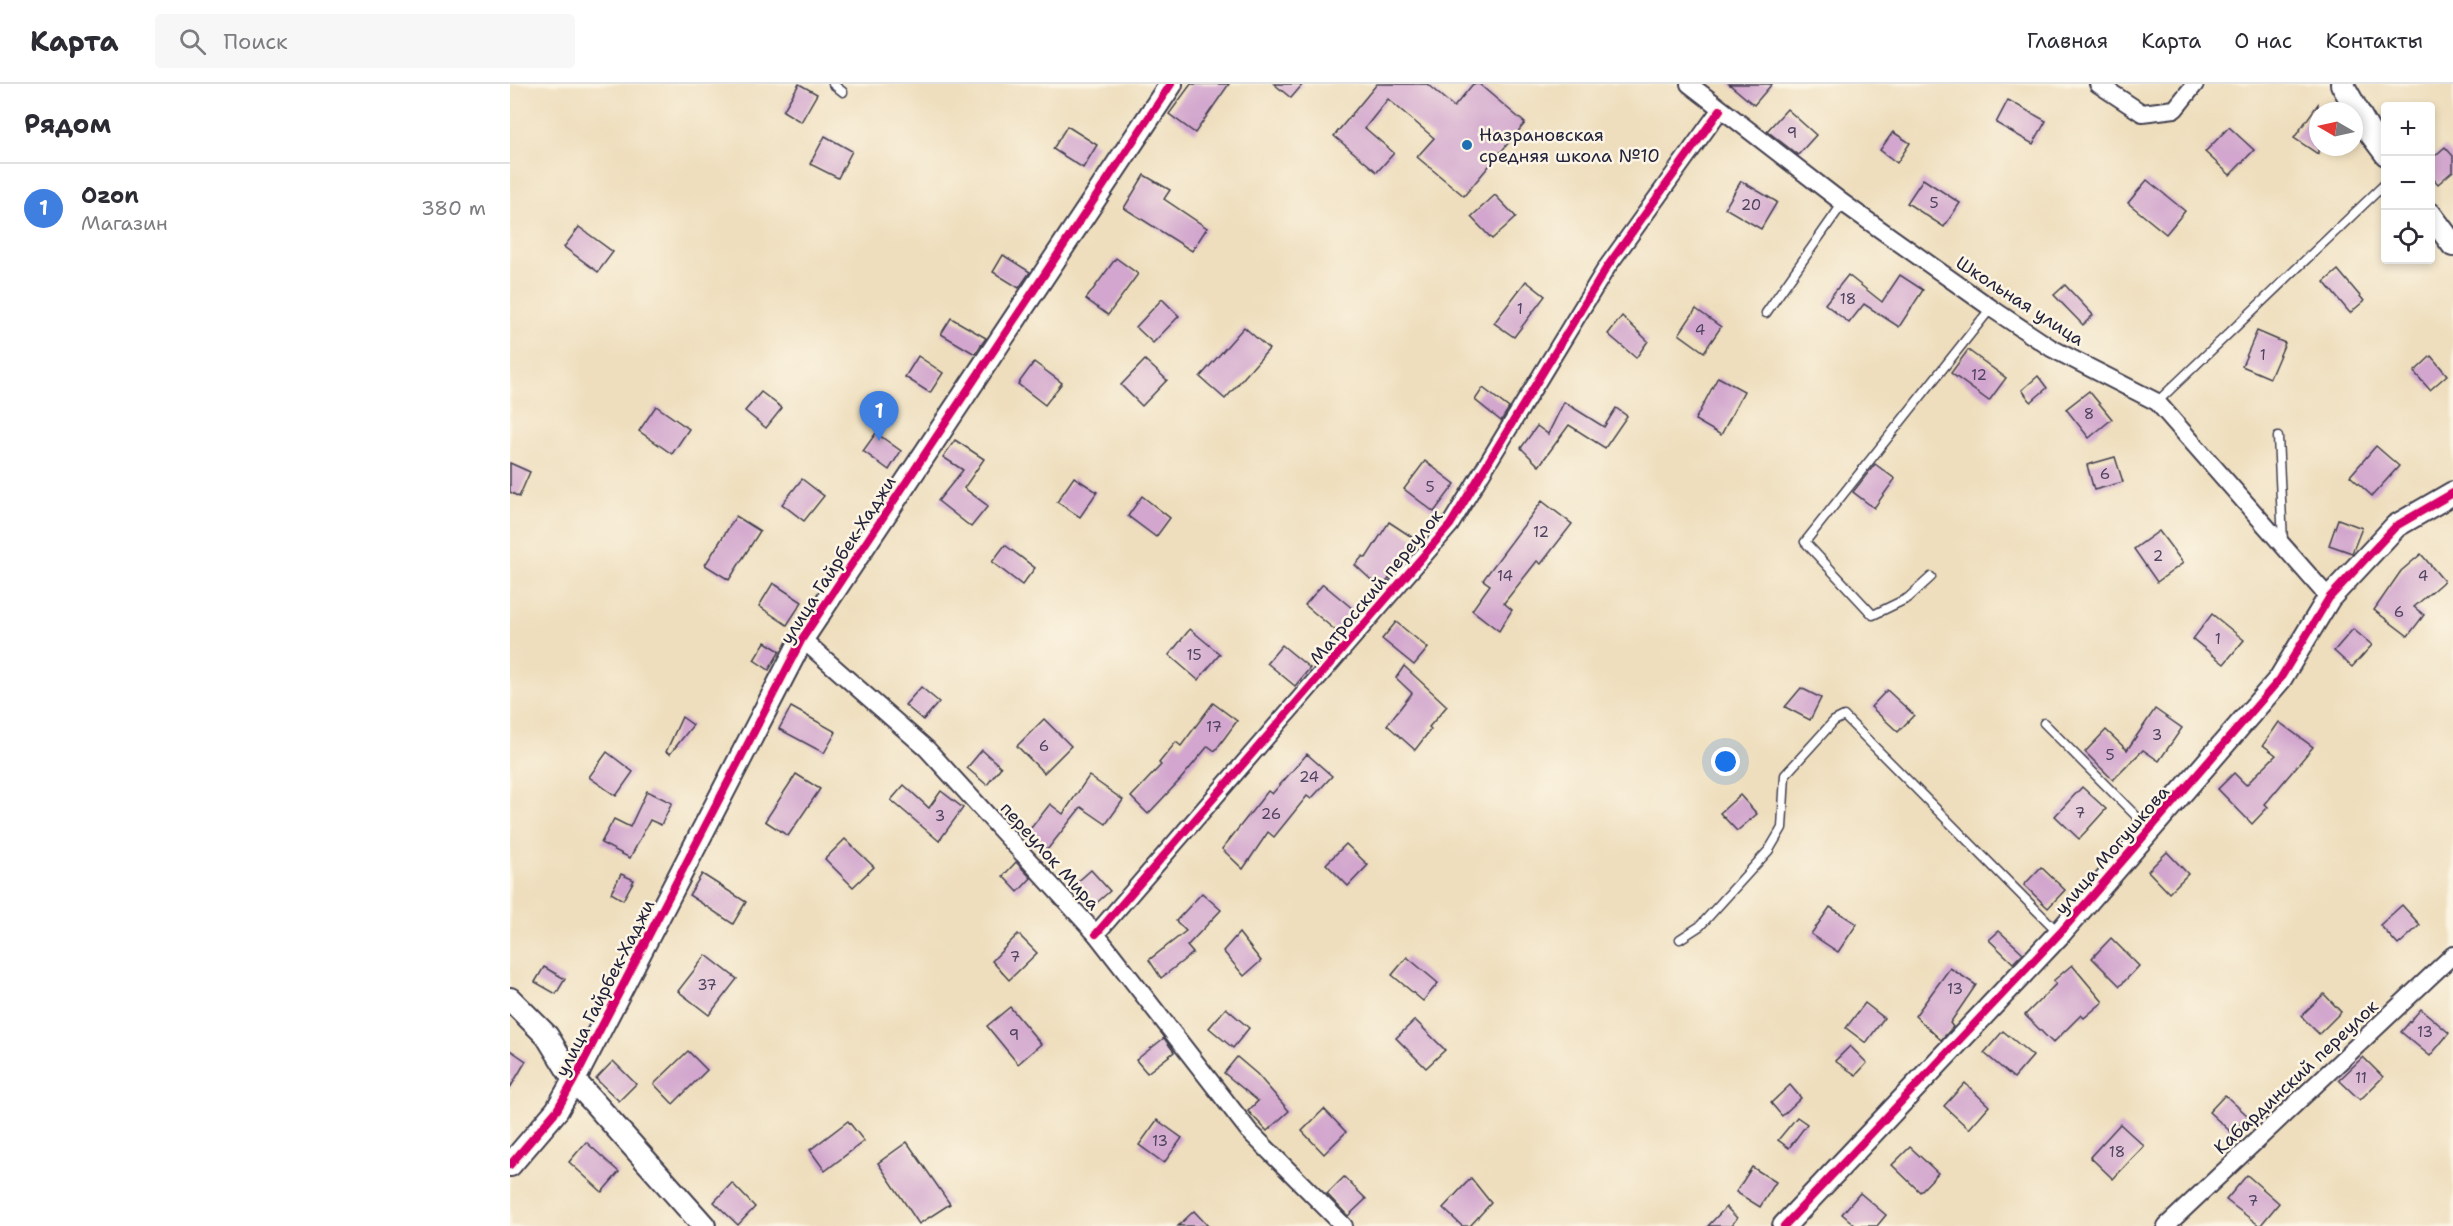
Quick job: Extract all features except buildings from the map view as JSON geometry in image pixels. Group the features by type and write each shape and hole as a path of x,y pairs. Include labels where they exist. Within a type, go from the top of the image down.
{"street":[{"name":"улица Гайрбек-Хаджи","path":"510,1165 557,1110 574,1080 802,639 1171,84"},
{"name":"Школьная улица","path":"1689,84 1843,203 1991,308 2051,348 2157,402 2329,598"},
{"path":"2098,84 2142,113 2175,109 2195,84"},
{"path":"2342,84 2381,148"},
{"name":"Матросский переулок","path":"1096,934 1450,525 1607,267 1720,110"},
{"path":"2435,221 2453,245"},
{"name":"улица Могушкова","path":"1784,1226 2060,933 2280,679 2329,598 2396,526 2453,493"},
{"name":"переулок Мира","path":"802,639 927,749 1096,934 1249,1131 1344,1226"},
{"name":"Кабардинский переулок","path":"2166,1226 2453,955"},
{"path":"510,999 547,1036 574,1080 704,1226"}],"lane":[{"path":"833,84 843,92"},
{"path":"2157,402 2381,187"},
{"path":"1766,313 1843,203"},
{"path":"1931,577 1908,598 1873,615 1805,542 1991,308"},
{"path":"2278,437 2283,546"},
{"path":"1680,939 1700,926 1769,850 1782,828 1785,775 1834,722 1844,716 2060,933"},
{"path":"2044,723 2149,830"}],"cycle path":[{"path":"510,1165 557,1110 574,1080 802,639 1171,84"},
{"path":"1096,934 1450,525 1607,267 1720,110"},
{"path":"1784,1226 2060,933 2280,679 2329,598 2396,526 2453,493"}],"place":[{"name":"Назрановская средняя школа №10","path":"1467,145"},
{"name":"Ozon","path":"879,441"}]}
